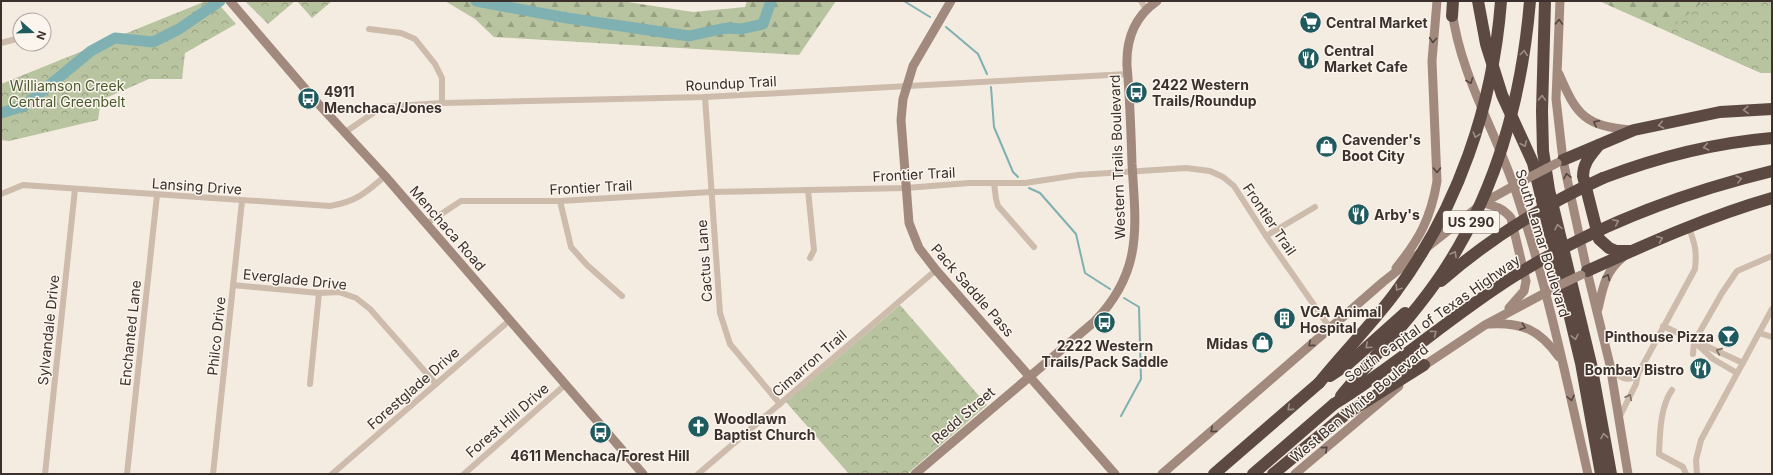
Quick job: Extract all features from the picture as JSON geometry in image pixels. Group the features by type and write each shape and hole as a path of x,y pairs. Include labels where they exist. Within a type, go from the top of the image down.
{"highway":[{"path":"1452,1 1452,16"},
{"path":"1478,1 1486,44 1502,95 1533,163 1581,363 1601,474"},
{"name":"US 290","path":"1214,474 1319,383 1396,292 1442,217 1473,144 1484,107 1499,26 1501,1"},
{"name":"US 290","path":"1253,474 1334,404 1417,308 1444,272 1468,228 1486,189 1512,114 1521,75 1530,1"},
{"path":"1545,1 1542,111 1543,151 1549,190 1591,364 1611,474"},
{"path":"1560,162 1634,130 1720,112 1772,109"},
{"name":"South Capital of Texas Highway","path":"1319,383 1348,364 1450,273 1492,240 1534,213 1603,178 1648,162 1692,150 1772,138"},
{"path":"1600,144 1587,160 1583,170 1583,176 1599,239 1609,248 1616,251 1632,251"},
{"name":"South Capital of Texas Highway","path":"1334,404 1369,383 1469,307 1514,277 1560,250 1623,219 1691,194 1732,181 1772,171"},
{"path":"1584,273 1632,251 1689,228 1772,198"},
{"path":"1272,474 1346,414 1424,365"}],"main road":[{"name":"Menchaca Road","path":"230,1 344,134 385,176 643,474"},
{"name":"Pack Saddle Pass","path":"951,1 913,66 902,100 901,120 906,188 909,223 913,235 919,248 936,270 1115,474"},
{"name":"Western Trails Boulevard","path":"1029,376 1094,322 1106,309 1120,289 1130,262 1135,235 1127,54 1130,36 1144,5 1157,1"},
{"path":"1383,282 1413,247 1425,225 1434,200 1437,181 1437,166 1434,134 1432,61 1437,1"},
{"path":"1560,1 1556,99 1560,162 1584,273 1597,312 1610,365 1628,474"},
{"name":"South Lamar Boulevard","path":"1452,16 1461,57 1514,185 1549,290 1562,360 1588,474"},
{"path":"1558,72 1570,100 1582,114 1599,125 1608,128 1634,130"},
{"path":"1162,474 1383,282 1483,203 1514,185 1560,162"},
{"path":"1483,203 1506,211 1511,218 1526,281 1524,291 1506,312"},
{"path":"1597,312 1602,289 1610,270 1632,251"},
{"path":"1549,290 1584,273"},
{"name":"West Ben White Boulevard","path":"1295,474 1424,365 1506,312 1549,290"},
{"path":"1485,325 1515,324 1530,329 1544,339 1562,360"},
{"name":"Redd Street","path":"915,474 1029,376"},
{"path":"1169,474 1174,464"}],"street":[{"path":"369,29 401,33 415,40 435,64 442,78 442,103"},
{"path":"1,43 12,40"},
{"name":"Roundup Trail","path":"344,134 382,107 442,103 705,97 1128,74"},
{"name":"Cactus Lane","path":"705,97 720,313 730,344 780,404"},
{"name":"Frontier Trail","path":"426,224 461,201 560,201 712,192 906,188 994,183 1035,183 1073,175 1194,168 1217,174 1229,182 1238,192 1266,236 1330,328"},
{"name":"Lansing Drive","path":"1,194 23,185 330,206 354,200 366,193 385,176"},
{"path":"994,183 998,206 1034,247"},
{"name":"Sylvandale Drive","path":"45,474 74,189"},
{"path":"808,190 814,250 810,258"},
{"name":"Enchanted Lane","path":"127,474 157,195"},
{"name":"Philco Drive","path":"214,474 242,201"},
{"path":"560,201 572,247 587,266 622,296"},
{"path":"1266,236 1315,207"},
{"path":"1618,419 1636,384 1638,374 1695,269 1696,246 1689,228"},
{"path":"1694,354 1694,342 1736,271 1772,256"},
{"name":"Cimarron Trail","path":"698,474 936,270"},
{"name":"Everglade Drive","path":"233,285 319,293 339,292 356,298 370,309 436,384"},
{"path":"310,384 319,293"},
{"path":"1696,474 1696,460 1700,440 1772,309"},
{"name":"Forestglade Drive","path":"332,474 510,320"},
{"path":"1663,326 1694,342 1718,350 1743,363"},
{"path":"1759,333 1772,338"},
{"path":"1694,342 1713,359 1737,373"},
{"path":"1610,365 1616,374 1621,378 1631,379 1638,374"},
{"name":"Forest Hill Drive","path":"464,474 566,384"},
{"path":"1672,390 1667,397 1664,407 1659,454 1683,468 1686,474"}],"green space":[{"name":"Williamson Creek Central Greenbelt","path":"206,1 216,1 236,24 185,53 182,79 149,79 101,100 98,120 9,141 1,140 1,84"},
{"path":"245,1 295,1 268,24"},
{"path":"297,1 332,1 312,18"},
{"path":"445,1 621,1 693,12 745,7 747,1 836,1 799,55 494,37 475,19"},
{"path":"1599,1 1772,1 1772,73 1761,73"},
{"path":"1704,1 1772,1 1772,72 1761,73 1667,31"},
{"path":"900,305 987,405 907,474 849,474 786,402"}],"waterway":[{"path":"1,113 24,106 91,51 115,38 153,42 179,29 220,1"},
{"path":"476,1 567,18 689,36 721,29 741,29 763,24 771,1"},
{"path":"904,1 930,17"},
{"path":"946,27 978,54 987,74"},
{"path":"991,87 994,127 1013,172 1018,177"},
{"path":"1029,188 1040,193 1076,234 1085,273 1110,289"},
{"path":"1121,416 1141,379 1139,307 1124,298"}],"place":[{"name":"Central Market","path":"1311,22"},
{"name":"Central Market Cafe","path":"1309,58"},
{"name":"2422 Western Trails/Roundup","path":"1136,92"},
{"name":"4911 Menchaca/Jones","path":"309,99"},
{"name":"Cavender's Boot City","path":"1327,147"},
{"name":"Arby's","path":"1358,214"},
{"name":"VCA Animal Hospital","path":"1284,319"},
{"name":"2222 Western Trails/Pack Saddle","path":"1105,323"},
{"name":"Pinthouse Pizza","path":"1729,336"},
{"name":"Midas","path":"1263,343"},
{"name":"Bombay Bistro","path":"1700,369"},
{"name":"Woodlawn Baptist Church","path":"699,426"},
{"name":"4611 Menchaca/Forest Hill","path":"600,433"}]}
